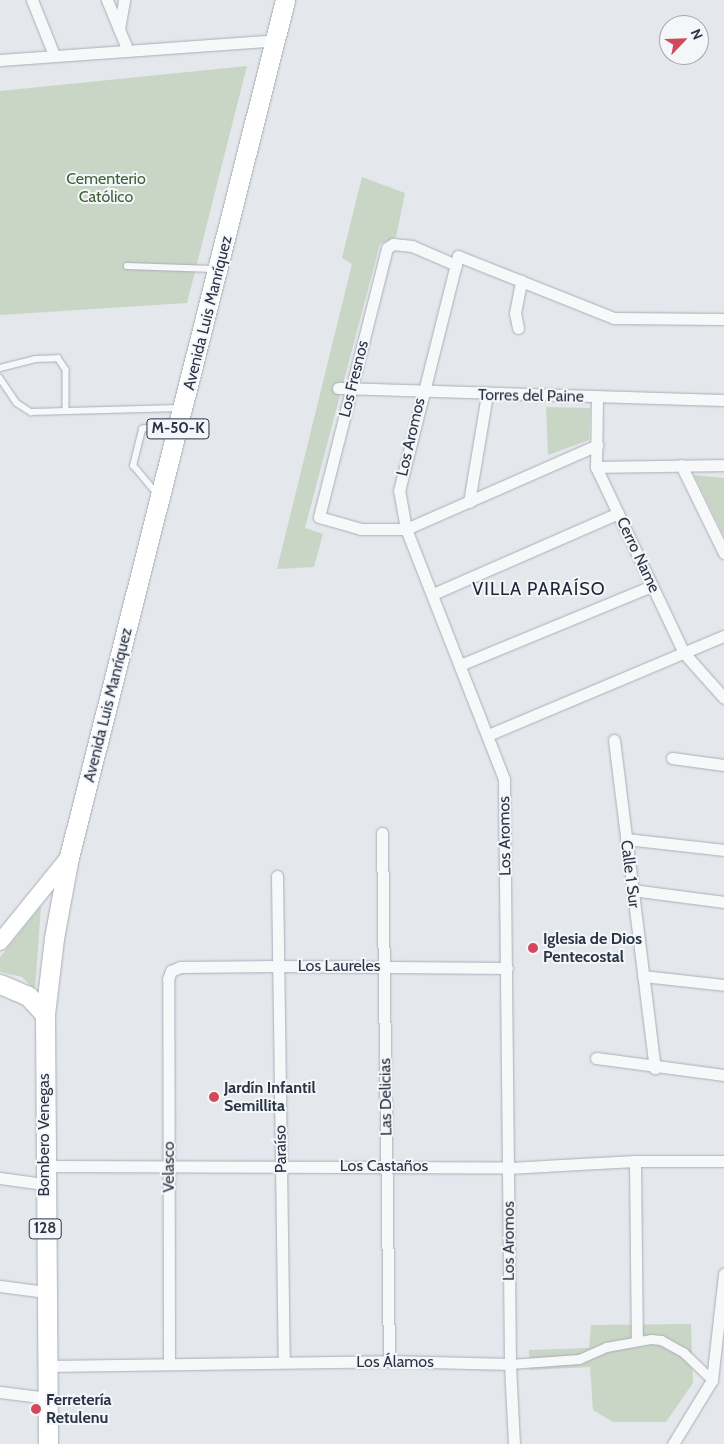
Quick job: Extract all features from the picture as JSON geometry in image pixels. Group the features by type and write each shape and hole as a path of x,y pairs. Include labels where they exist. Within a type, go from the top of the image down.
{"main road":[{"name":"Avenida Luis Manríquez","path":"69,857 219,269 285,0"},
{"path":"0,942 69,857"},
{"name":"Bombero Venegas","path":"48,1444 44,1175 45,1014 69,857"},
{"path":"0,984 22,992 45,1014"}],"street":[{"path":"32,0 54,55"},
{"path":"107,0 128,51"},
{"path":"119,29 124,0"},
{"path":"0,60 276,40"},
{"name":"Los Fresnos","path":"406,529 361,529 319,517 385,252 393,244 412,246 457,260"},
{"path":"457,260 521,281 622,320 724,319"},
{"name":"Los Aromos","path":"457,260 422,392 399,491 406,529 504,779 510,1364 514,1444"},
{"path":"518,328 515,313 521,281"},
{"name":"Torres del Paine","path":"338,388 352,387 488,395 724,400"},
{"path":"469,502 488,395"},
{"name":"Cerro Name","path":"597,397 596,467 684,653 724,698"},
{"path":"406,529 597,445"},
{"path":"681,464 724,552"},
{"path":"596,467 681,464 724,465"},
{"path":"433,594 618,513"},
{"path":"460,665 652,586"},
{"path":"488,735 724,636"},
{"name":"Calle 1 Sur","path":"614,740 655,1068"},
{"path":"672,758 724,765"},
{"name":"Las Delicias","path":"382,833 389,1361"},
{"path":"626,839 724,850"},
{"name":"Paraíso","path":"277,876 284,1362"},
{"path":"632,890 724,902"},
{"name":"Los Laureles","path":"171,971 180,967 278,966 507,968"},
{"name":"Velasco","path":"169,1364 168,978 171,971"},
{"path":"643,976 724,985"},
{"path":"596,1058 655,1068 724,1075"},
{"path":"635,1161 637,1340"},
{"name":"Los Castaños","path":"0,1178 169,1166 387,1165 509,1168 635,1161 724,1161"},
{"path":"673,1444 712,1380 724,1274"},
{"path":"0,1286 46,1292"},
{"name":"Los Álamos","path":"47,1366 389,1361 510,1364 579,1359 606,1347 637,1340 662,1340 671,1345 712,1380"},
{"path":"712,1380 724,1380"},
{"path":"0,1392 48,1398"}],"lane":[{"path":"127,266 219,269"},
{"path":"0,368 36,359 58,358 66,370 66,410"},
{"path":"0,378 17,403 31,412 66,410 182,414"},
{"path":"160,499 133,466 142,429 182,414"}],"green space":[{"name":"Cementerio Católico","path":"247,66 187,303 0,315 0,91"},
{"path":"362,177 405,193 396,237 380,244 305,528 323,534 314,567 277,569 352,264 342,258"},
{"path":"546,407 590,408 589,440 548,455"},
{"path":"694,475 724,478 724,536"},
{"path":"41,906 35,990 22,977 0,972 0,957"},
{"path":"691,1324 693,1383 666,1422 613,1422 593,1410 590,1367 530,1370 529,1350 589,1348 591,1325"}],"place":[{"name":"Iglesia de Dios Pentecostal","path":"533,948"},
{"name":"Jardín Infantil Semillita","path":"214,1097"},
{"name":"Ferretería Retulenu","path":"36,1409"}],"district":[{"name":"VILLA PARAÍSO","path":"539,589"}]}
